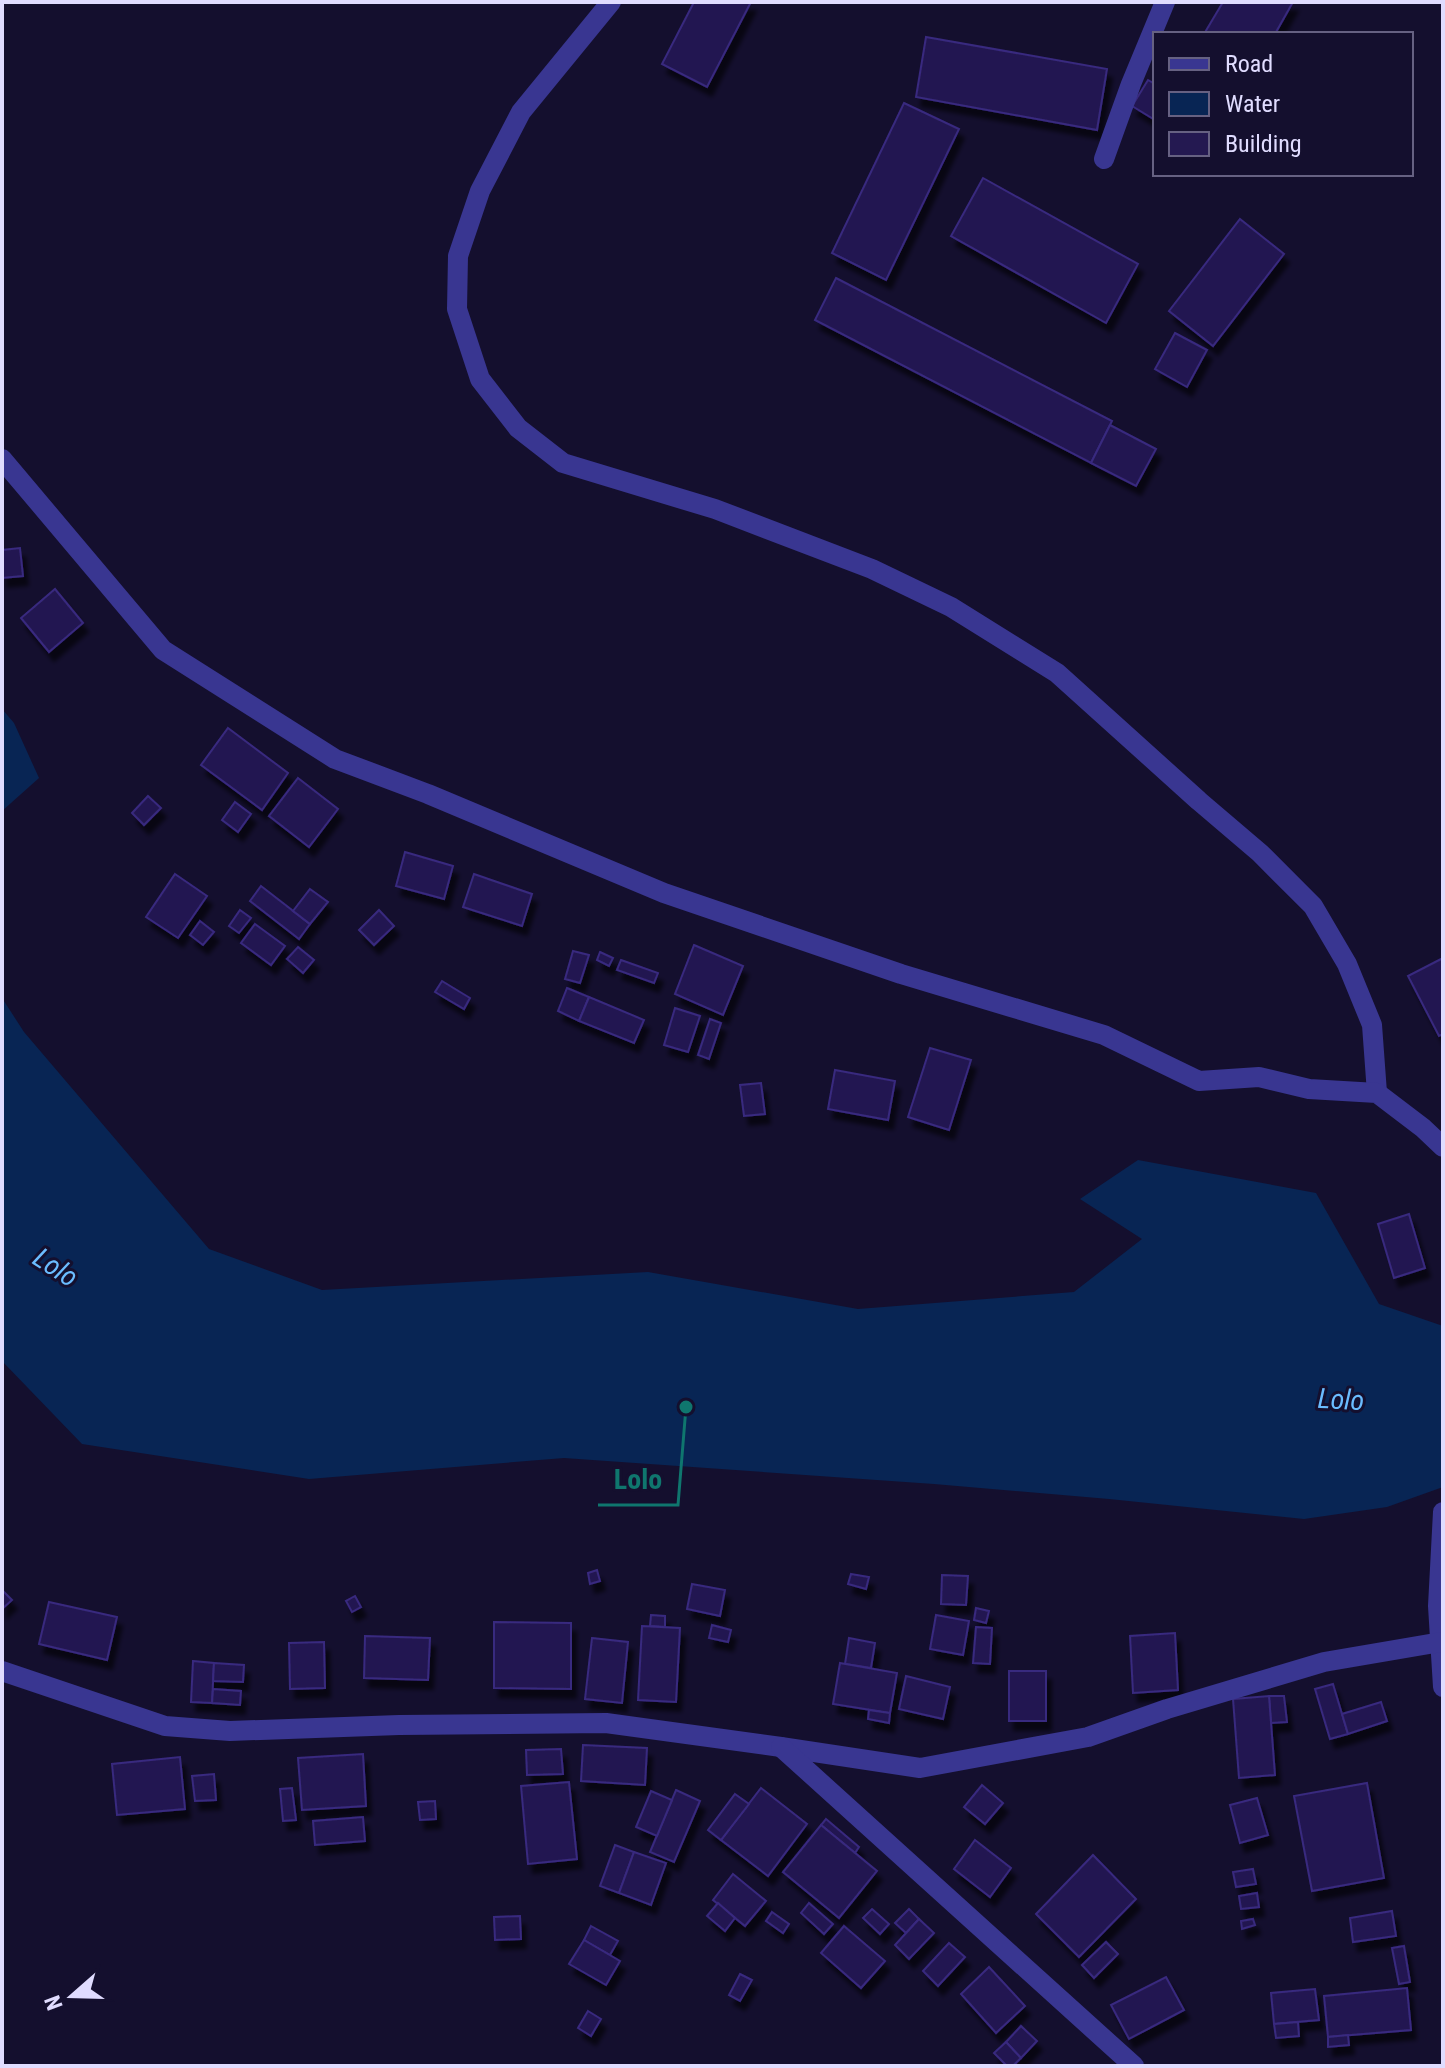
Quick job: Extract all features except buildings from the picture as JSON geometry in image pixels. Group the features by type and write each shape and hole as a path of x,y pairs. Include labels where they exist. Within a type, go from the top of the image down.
{"street":[{"path":"611,2 521,112 480,191 458,256 457,309 480,379 518,428 563,463 715,509 872,569 951,607 1057,673 1260,853 1313,906 1347,964 1372,1025 1377,1093"},
{"path":"1104,159 1165,2"},
{"path":"2,459 163,650 335,759 428,794 664,893 901,974 1104,1035 1199,1081 1259,1077 1309,1089 1377,1093 1443,1147"},
{"path":"1443,1512 1438,1606 1443,1687"},
{"path":"2,1671 165,1726 230,1731 399,1725 606,1723 920,1768 1088,1737 1167,1709 1324,1662 1441,1642"},
{"path":"781,1747 1134,2066"}],"water":[{"path":"2,709 14,723 39,778 2,811"},
{"path":"2,998 24,1032 209,1249 322,1290 648,1272 858,1309 1074,1292 1142,1239 1080,1199 1138,1160 1316,1193 1379,1304 1443,1326 1443,1487 1387,1507 1304,1519 934,1484 564,1458 309,1479 82,1444 2,1361"}],"place":[{"name":"Lolo","path":"686,1407"}]}
